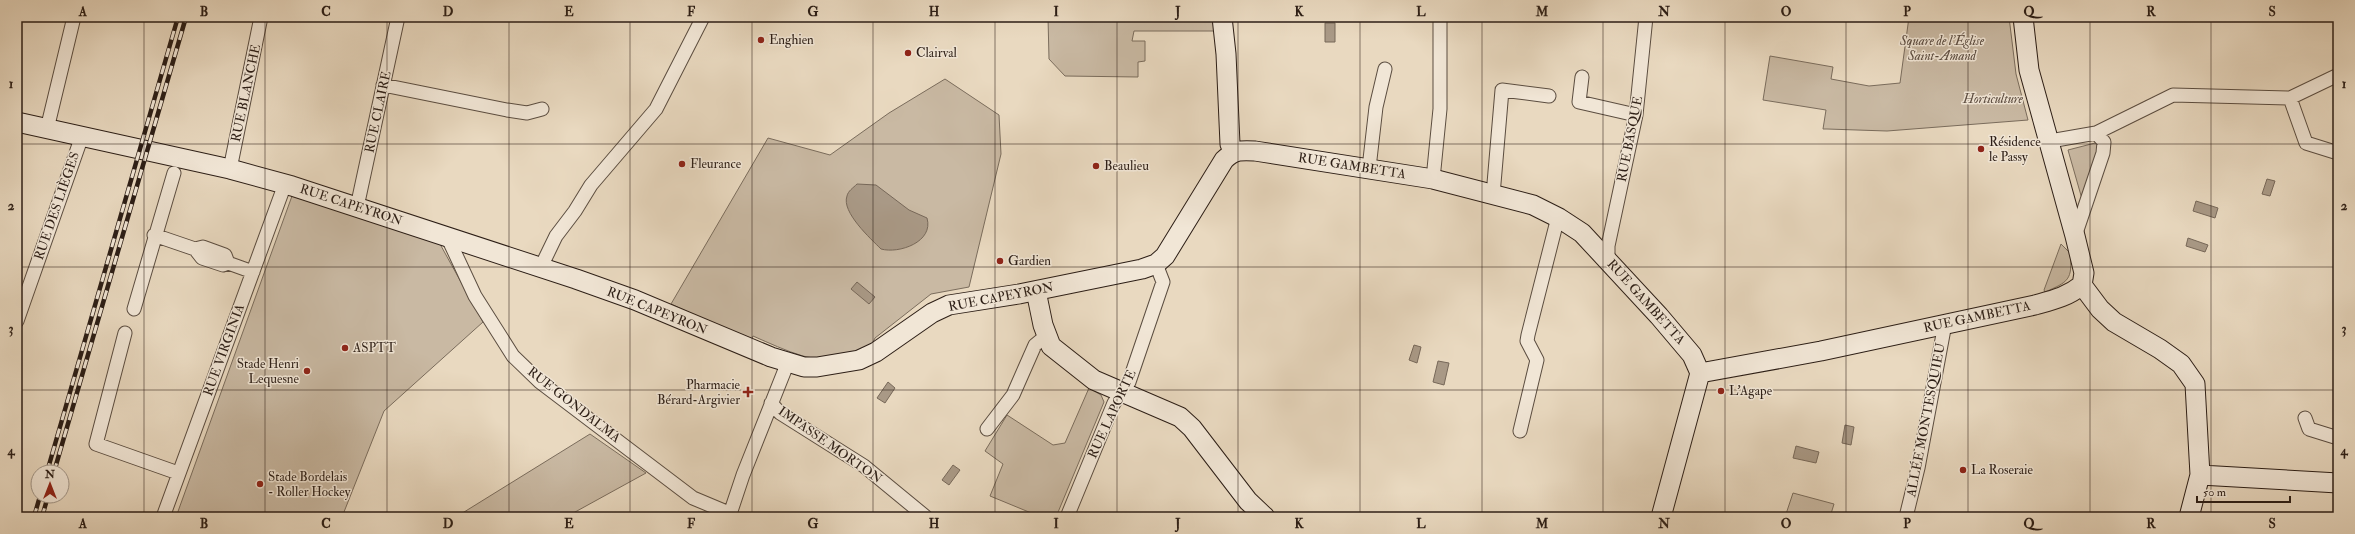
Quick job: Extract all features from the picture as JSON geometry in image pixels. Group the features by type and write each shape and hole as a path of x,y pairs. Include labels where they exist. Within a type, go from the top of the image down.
{"street":[{"path":"47,129 74,17"},
{"name":"RUE BLANCHE","path":"230,169 261,17"},
{"name":"RUE CLAIRE","path":"358,207 398,17"},
{"path":"542,267 556,236 575,211 591,185 656,109 703,17"},
{"path":"1222,17 1226,54 1230,144 1234,152"},
{"path":"1433,179 1441,104 1440,17"},
{"name":"RUE BASQUE","path":"1608,260 1610,238 1636,115 1646,17"},
{"path":"2023,17 2029,70 2050,141 2075,236 2084,273 2082,285 2100,309 2114,322 2160,349 2180,364 2195,384 2200,475 2189,517"},
{"path":"1369,168 1376,107 1385,69"},
{"path":"1582,77 1579,102 1636,115"},
{"path":"2050,141 2096,133 2173,95 2290,98 2336,78"},
{"path":"383,85 507,110 527,113 542,109"},
{"path":"1493,195 1502,90 1548,96"},
{"path":"2290,98 2306,143 2338,153"},
{"name":"RUE CAPEYRON","path":"17,122 230,169 285,184 542,267 634,300 738,344 788,362 817,367 859,360 876,352 932,313 949,305 1036,291 1142,269 1156,264 1165,256 1177,240 1224,160 1234,152"},
{"path":"2075,236 2104,153 2104,142 2096,133"},
{"name":"RUE DES LIÈGES","path":"17,321 82,136"},
{"name":"RUE GAMBETTA","path":"1234,152 1240,150 1254,151 1433,179 1533,205 1558,217 1582,233 1686,345 1700,373 1821,351 2058,299 2071,294 2082,285"},
{"path":"134,309 154,235 174,173"},
{"name":"RUE VIRGINIA","path":"163,517 285,184"},
{"path":"1520,431 1536,360 1528,341 1528,335 1558,217"},
{"path":"154,235 195,249 202,258 223,265 228,263 253,272"},
{"name":"RUE GONDALMA","path":"447,236 475,296 513,356 540,382 694,498 724,511 728,517"},
{"name":"RUE LAPORTE","path":"1067,517 1114,403 1129,382 1162,282 1156,264"},
{"path":"1036,291 1046,336 1051,346 1094,380 1121,393 1180,417 1196,433 1248,501 1265,517"},
{"name":"ALLÉE MONTESQUIEU","path":"1906,517 1918,468 1944,330 1943,324"},
{"path":"125,333 96,444 178,473"},
{"path":"988,429 1013,396 1034,346 1046,336"},
{"path":"728,517 788,362"},
{"path":"1661,517 1700,373"},
{"name":"IMPASSE MORTON","path":"771,403 780,413 864,466 926,517"},
{"path":"2305,418 2309,429 2338,438"},
{"path":"2200,475 2337,479"}],"green space":[{"path":"1048,17 1213,17 1214,31 1134,31 1132,41 1145,41 1145,61 1138,62 1138,77 1065,76 1049,59"},
{"path":"1909,17 2009,17 2016,74 2028,120 1887,131 1823,129 1826,110 1763,100 1770,56 1833,67 1831,79 1869,86 1900,83"},
{"path":"945,79 999,115 1001,154 969,287 931,294 875,338 872,344 847,354 820,358 803,356 753,336 751,341 671,304 768,138 830,155 889,113"},
{"path":"2099,142 2100,146 2084,206 2068,150"},
{"name":"ASPTT","path":"292,196 440,244 483,322 384,411 342,517 176,517"},
{"path":"2061,244 2070,253 2071,269 2069,275 2064,282 2045,292 2044,290"},
{"path":"1089,388 1101,395 1104,402 1056,517 1041,517 990,496 1003,464 985,451 1007,415 1053,445 1065,443"},
{"path":"590,434 646,473 566,517 456,517"},
{"path":"1793,493 1834,504 1830,517 1785,517"}],"shaded area":[{"path":"1325,23 1335,23 1335,42 1325,42"},
{"path":"2267,179 2275,181 2270,196 2262,194"},
{"path":"857,184 876,185 909,210 927,218 928,226 925,234 920,240 905,248 897,250 881,249 858,225 848,210 846,202 848,194"},
{"path":"2196,201 2218,208 2215,218 2193,211"},
{"path":"2188,238 2208,245 2205,252 2186,246"},
{"path":"857,282 875,297 869,304 851,289"},
{"path":"1414,345 1421,347 1417,363 1409,360"},
{"path":"1438,361 1449,363 1444,385 1433,382"},
{"path":"888,382 895,388 885,403 877,398"},
{"path":"1845,425 1854,427 1851,445 1842,443"},
{"path":"1796,446 1819,452 1816,463 1793,458"},
{"path":"953,465 960,470 949,485 942,480"}],"railway":[{"path":"49,464 178,17"},
{"path":"56,464 186,17"},
{"path":"34,517 38,504"},
{"path":"42,517 46,504"}],"place":[{"name":"Enghien","path":"761,40"},
{"name":"Clairval","path":"908,53"},
{"name":"Résidence le Passy","path":"1981,149"},
{"name":"Fleurance","path":"682,164"},
{"name":"Beaulieu","path":"1096,166"},
{"name":"Gardien","path":"1000,261"},
{"name":"ASPTT","path":"345,348"},
{"name":"Stade Henri Lequesne","path":"307,371"},
{"name":"L'Agape","path":"1721,391"},
{"name":"Pharmacie Bérard-Argivier","path":"748,392"},
{"name":"La Roseraie","path":"1963,470"},
{"name":"Stade Bordelais - Roller Hockey","path":"260,484"}],"park label":[{"name":"Square de l'Église Saint-Amand","path":"1942,48"},
{"name":"Horticulture","path":"1993,99"}]}
